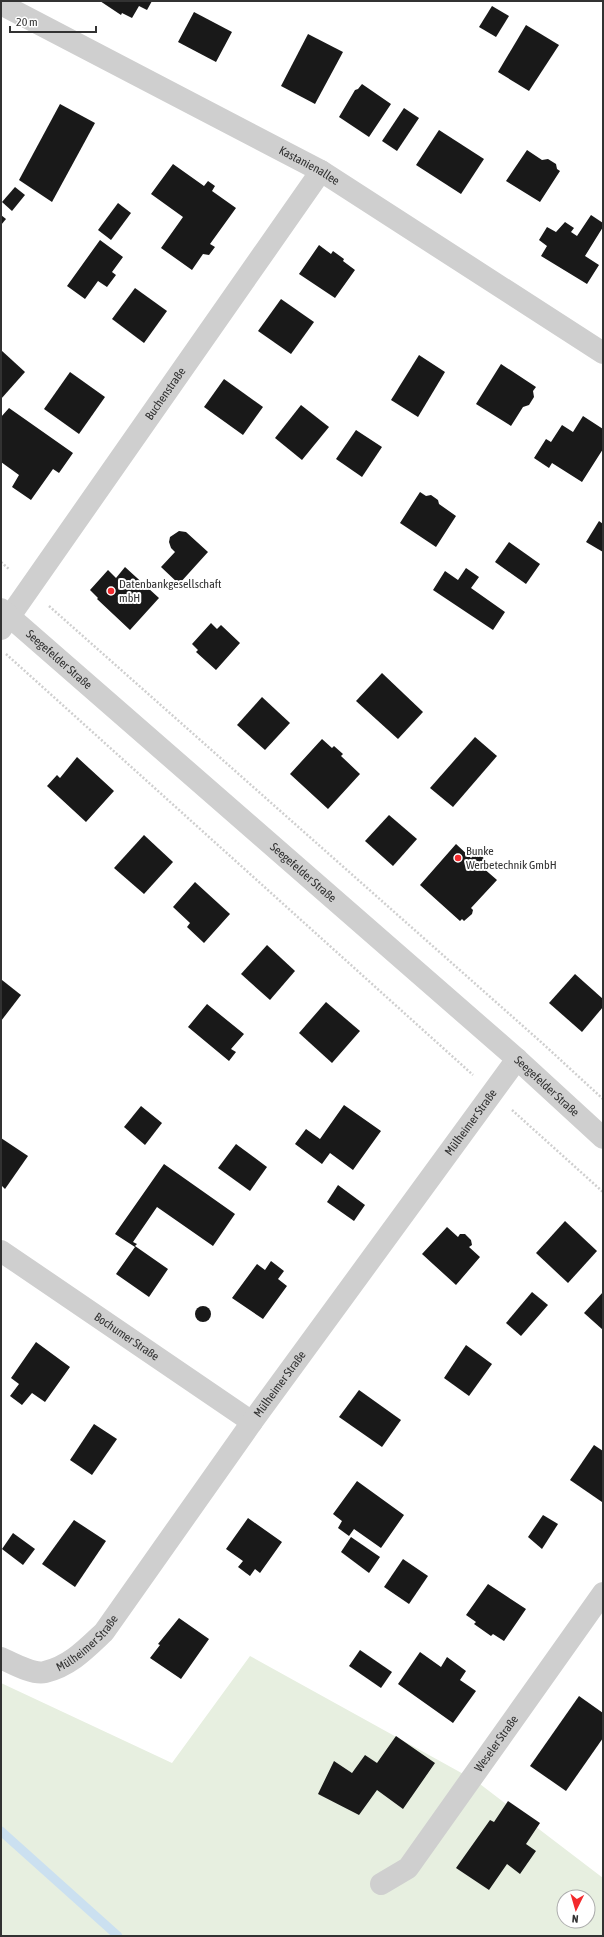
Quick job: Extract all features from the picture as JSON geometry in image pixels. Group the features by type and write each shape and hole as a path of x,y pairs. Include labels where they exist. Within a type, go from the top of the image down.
{"street":[{"name":"Kastanienallee","path":"1,4 320,171 603,353"},
{"name":"Buchenstraße","path":"4,618 30,588 320,171"},
{"name":"Seegefelder Straße","path":"4,618 517,1059 603,1138"},
{"name":"Mülheimer Straße","path":"10,1662 44,1672 76,1659 104,1632 252,1422 517,1059"},
{"name":"Bochumer Straße","path":"1,1251 252,1422"},
{"name":"Weseler Straße","path":"381,1884 408,1868 603,1593"}],"path":[{"path":"1,562 541,1042 603,1099"},
{"path":"1,649 603,1192"}],"green space":[{"path":"250,1656 476,1781 603,1878 603,1936 1,1936 1,1683 172,1763"}],"building":[{"path":"100,1 152,1 147,10 139,6 132,18 122,13 121,15"},
{"path":"492,6 509,16 496,37 479,27"},
{"path":"194,12 232,32 216,62 178,42"},
{"path":"526,25 559,45 529,91 498,72"},
{"path":"308,34 343,52 315,104 281,86"},
{"path":"362,84 391,104 369,137 339,117 355,90"},
{"path":"60,104 95,123 52,202 19,180"},
{"path":"404,108 419,118 397,151 382,141"},
{"path":"439,130 484,159 461,194 416,165"},
{"path":"527,150 542,160 548,159 556,164 557,169 560,171 540,202 506,181"},
{"path":"173,164 204,186 208,181 215,186 212,191 236,208 210,244 215,247 209,255 203,254 192,270 161,248 183,217 151,194"},
{"path":"15,187 25,195 12,211 2,202"},
{"path":"118,203 131,213 111,240 98,230"},
{"path":"1,215 6,219 1,225"},
{"path":"591,215 603,223 603,227 585,256 599,265 587,284 541,256 547,246 539,240 547,227 556,232 565,222 574,228 571,232 577,236"},
{"path":"100,240 123,257 112,272 116,275 107,287 98,281 85,299 67,286"},
{"path":"319,245 331,254 333,251 355,270 335,298 299,274"},
{"path":"135,288 167,311 144,343 112,319"},
{"path":"281,299 314,322 291,354 258,331"},
{"path":"1,350 25,372 1,399"},
{"path":"419,355 445,372 418,417 391,400"},
{"path":"501,364 536,387 533,391 534,397 529,405 523,407 511,426 476,404"},
{"path":"70,372 105,397 79,434 44,409"},
{"path":"224,379 263,407 243,435 204,407"},
{"path":"301,405 329,427 302,460 275,438"},
{"path":"9,408 73,453 59,473 53,469 31,500 12,487 19,475 1,462 1,417"},
{"path":"583,416 603,429 603,449 582,482 552,463 549,468 534,458 546,439 551,442 562,425 573,432"},
{"path":"356,430 382,447 362,477 336,459"},
{"path":"420,492 426,496 431,495 438,500 439,504 456,516 436,547 400,523"},
{"path":"599,521 603,524 603,552 586,542"},
{"path":"179,531 186,532 208,552 179,584 161,567 175,552 171,548 169,542 170,537"},
{"path":"509,542 540,564 526,584 495,562"},
{"path":"125,567 159,598 130,630 97,599 98,598 90,590 108,570 116,578"},
{"path":"466,568 479,577 471,588 505,612 493,630 433,590 445,571 458,580"},
{"path":"211,623 217,629 221,625 240,643 216,670 196,652 198,650 192,644"},
{"path":"382,673 423,712 398,739 356,701"},
{"path":"262,697 290,723 265,750 237,725"},
{"path":"475,737 497,756 453,807 430,788"},
{"path":"322,739 332,748 334,746 343,754 341,756 360,774 328,809 290,774"},
{"path":"77,757 114,791 86,822 47,786 57,775 60,778"},
{"path":"389,815 417,839 393,866 365,841"},
{"path":"144,835 173,862 144,894 114,868"},
{"path":"456,844 471,858 477,852 487,861 482,867 497,880 471,908 473,910 472,914 464,921 462,919 460,921 420,885"},
{"path":"195,882 230,914 204,943 187,927 190,923 173,907"},
{"path":"267,945 295,971 270,1000 241,974"},
{"path":"575,974 603,999 603,1007 582,1032 549,1003"},
{"path":"2,980 21,995 1,1021 1,982"},
{"path":"326,1002 360,1031 332,1063 299,1033"},
{"path":"207,1004 244,1034 231,1049 236,1052 229,1061 188,1027"},
{"path":"344,1105 381,1131 353,1170 330,1153 322,1164 295,1144 306,1129 320,1139"},
{"path":"141,1106 162,1123 145,1145 124,1127"},
{"path":"1,1138 28,1156 5,1189 1,1185"},
{"path":"236,1144 267,1167 250,1191 218,1168"},
{"path":"164,1164 235,1214 213,1246 157,1207 133,1242 137,1244 135,1246 168,1269 149,1297 116,1274 135,1247 115,1234"},
{"path":"338,1185 365,1205 354,1221 327,1202"},
{"path":"565,1221 597,1251 568,1283 536,1253"},
{"path":"447,1227 458,1237 460,1234 465,1234 471,1240 472,1245 469,1247 480,1257 456,1285 422,1254"},
{"path":"271,1261 284,1271 278,1279 287,1286 263,1319 232,1298 257,1264 265,1270"},
{"path":"532,1292 548,1305 521,1336 506,1323"},
{"path":"603,1292 603,1330 584,1313"},
{"path":"200,1306 206,1306 211,1311 209,1320 206,1322 200,1322 195,1317 195,1311"},
{"path":"36,1342 70,1367 45,1402 32,1393 22,1405 10,1396 19,1384 11,1378"},
{"path":"466,1345 492,1364 469,1396 444,1378"},
{"path":"359,1390 401,1420 382,1447 339,1417"},
{"path":"94,1424 117,1439 92,1475 70,1460"},
{"path":"594,1445 603,1451 602,1502 570,1480"},
{"path":"357,1481 404,1515 381,1548 354,1529 349,1536 338,1528 342,1521 333,1514"},
{"path":"543,1515 558,1524 542,1549 528,1537"},
{"path":"248,1518 282,1542 260,1573 255,1569 250,1576 238,1567 243,1561 226,1549"},
{"path":"74,1520 106,1541 75,1587 42,1564"},
{"path":"13,1533 35,1549 23,1565 2,1549"},
{"path":"351,1537 380,1557 369,1573 341,1552"},
{"path":"403,1559 428,1576 409,1604 384,1587"},
{"path":"488,1584 526,1609 504,1641 493,1634 491,1636 474,1624 476,1622 466,1615"},
{"path":"179,1618 209,1639 181,1679 150,1658 160,1645 158,1644"},
{"path":"360,1650 392,1672 381,1688 349,1666"},
{"path":"420,1652 441,1667 447,1657 466,1671 460,1680 476,1691 453,1723 398,1684"},
{"path":"579,1696 603,1713 603,1738 566,1791 530,1766"},
{"path":"396,1736 435,1763 403,1809 377,1790 359,1815 318,1794 334,1761 352,1773 365,1755 377,1763"},
{"path":"508,1801 540,1823 526,1844 536,1851 520,1874 507,1864 489,1890 456,1868 490,1820 494,1822"}],"waterway":[{"path":"1,1831 118,1936"}],"place":[{"name":"Datenbankgesellschaft mbH","path":"111,591"},
{"name":"Bunke Werbetechnik GmbH","path":"458,858"}]}
